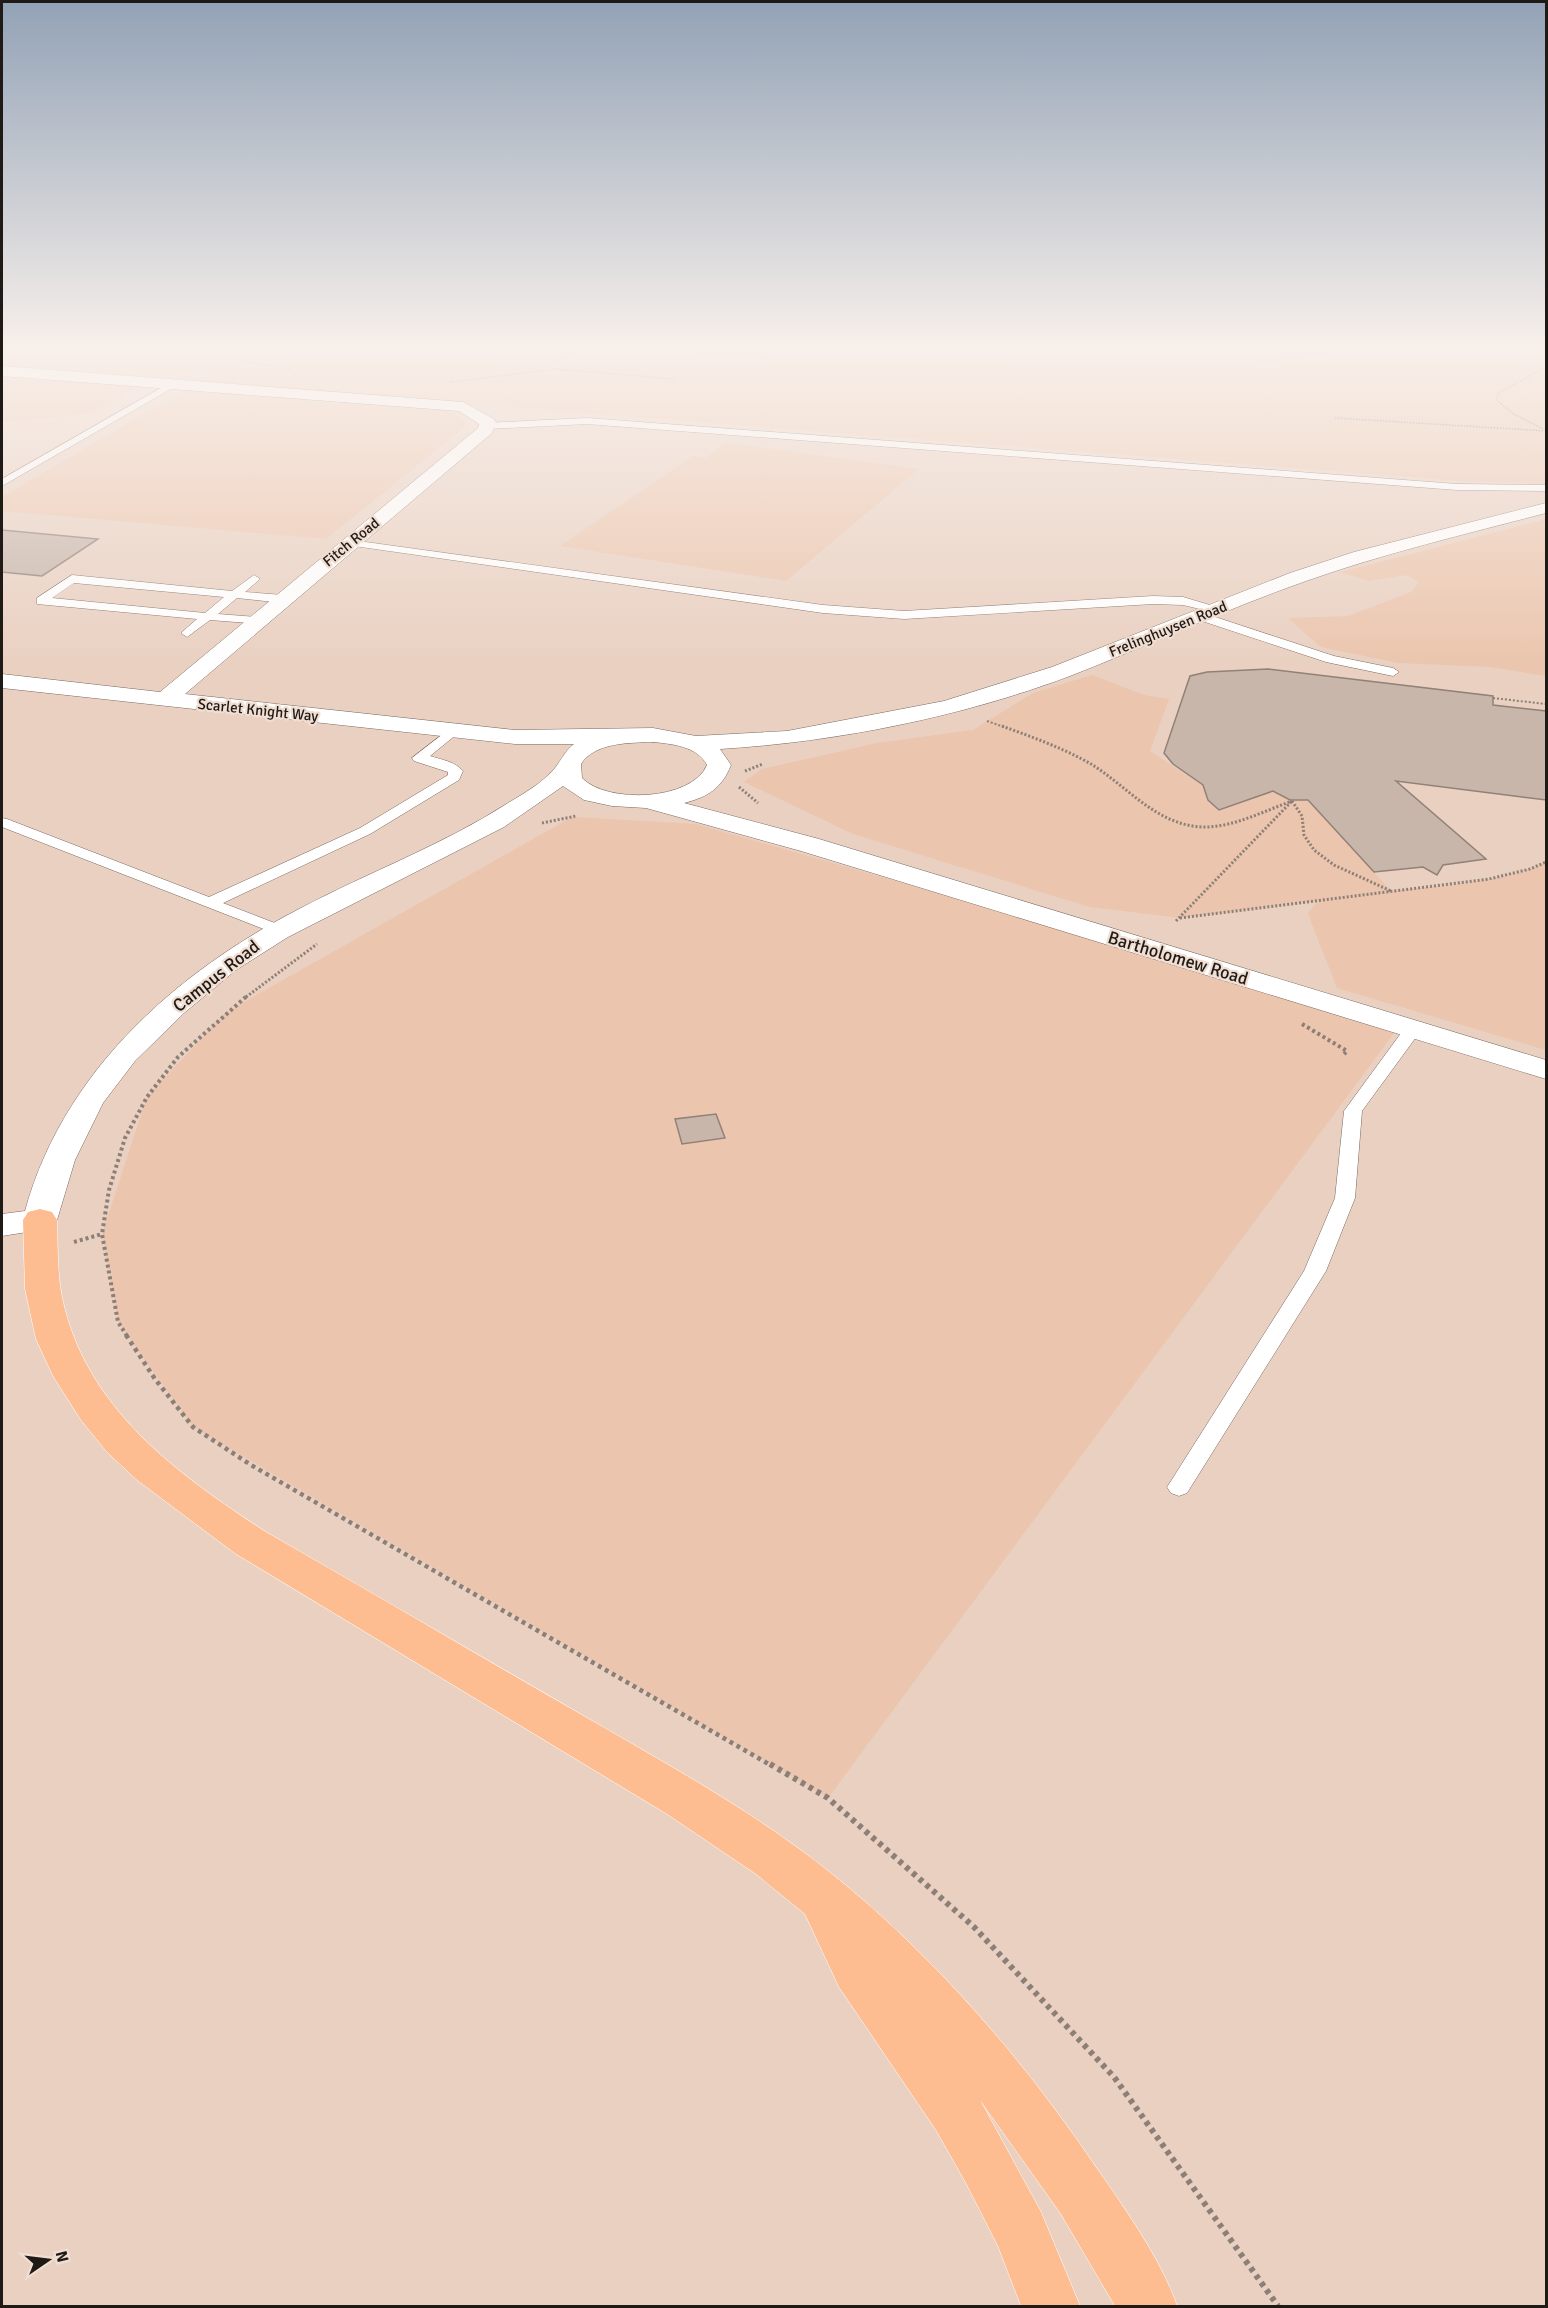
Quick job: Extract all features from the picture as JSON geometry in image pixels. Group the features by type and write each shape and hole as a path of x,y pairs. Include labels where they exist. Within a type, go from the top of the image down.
{"highway":[{"path":"21,1223 67,1366 87,1401 115,1437 189,1503 251,1544 684,1799 754,1844 823,1897 880,1949 980,2056 1076,2187 1148,2307"},
{"path":"823,1897 857,1970 955,2111 986,2163 1021,2232 1050,2307"}],"street":[{"name":"Fitch Road","path":"164,700 458,454"},
{"name":"Frelinghuysen Road","path":"695,743 787,738 948,707 1060,672 1361,556 1546,508"},
{"name":"Scarlet Knight Way","path":"2,681 515,737"},
{"name":"Campus Road","path":"21,1223 49,1184 62,1148 87,1102 119,1061 193,992 279,930 486,826 548,788 579,752 592,745 629,736"},
{"path":"515,737 664,736 695,743"},
{"path":"515,737 569,766 571,780 580,789 602,798 651,802"},
{"name":"Frelinghuysen Road","path":"651,802 686,795 703,788 717,772 787,738"},
{"name":"Bartholomew Road","path":"695,743 716,757 717,772 747,814 810,845"},
{"name":"Campus Road","path":"486,826 548,807 602,798"},
{"name":"Bartholomew Road","path":"651,802 810,845 1546,1070"}],"lane":[{"path":"2,483 53,454"},
{"path":"1040,454 1456,487 1546,488"},
{"path":"351,543 823,609 904,615 1154,600 1183,601 1331,659 1393,672"},
{"path":"257,621 41,601 72,579 283,598"},
{"path":"187,633 254,579"},
{"path":"209,903 365,831 453,777 456,771 446,765 419,758 452,731"},
{"path":"2,822 279,930"},
{"path":"1179,1487 1315,1271 1345,1198 1353,1111 1413,1029"}],"path":[{"path":"1493,698 1546,705"},
{"path":"986,715 983,720 1054,745 1082,759 1164,817 1186,824 1204,827 1224,824 1292,801"},
{"path":"760,804 739,788 738,776 743,771 771,762"},
{"path":"1292,801 1302,816 1304,835 1314,850 1334,865 1391,891"},
{"path":"1176,921 1292,801"},
{"path":"540,823 581,816"},
{"path":"1180,918 1489,879 1530,869 1546,862"},
{"path":"318,944 291,961 225,1013 178,1057 147,1097 125,1138 109,1190 102,1234 118,1322 155,1379 193,1427 251,1466 828,1798 974,1927 1114,2077 1278,2307"},
{"path":"1301,1023 1347,1051 1344,1054"}],"shaded area":[{"path":"2,454 1546,454 1546,2306 2,2306"},
{"path":"76,454 432,454 326,539 2,511 2,497"},
{"path":"711,454 806,454 919,469 786,581 560,546 693,456 705,458"},
{"path":"1107,454 1546,454 1546,484 1459,481"},
{"path":"1546,519 1546,676 1491,667 1398,663 1321,647 1288,618 1348,616 1411,592 1419,582 1406,575 1369,581 1341,572"},
{"path":"1092,675 1144,695 1169,699 1150,751 1203,786 1207,798 1220,810 1278,790 1332,802 1322,815 1391,891 1490,879 1546,862 1546,1050 1337,988 1308,914 1317,901 1180,918 1090,907 853,834 744,782 762,769 877,743 973,730 1033,693"},
{"path":"572,817 696,824 1400,1025 828,1798 193,1427 118,1322 102,1234 147,1097 225,1013"}],"building":[{"path":"2,530 98,539 42,576 2,572"},
{"path":"1268,669 1493,696 1493,705 1546,711 1546,800 1396,781 1486,859 1443,865 1437,875 1423,867 1374,872 1308,800 1290,800 1273,791 1219,810 1208,800 1203,785 1173,764 1164,753 1190,676 1207,672"},
{"path":"716,1114 725,1138 682,1144 675,1119"}]}
